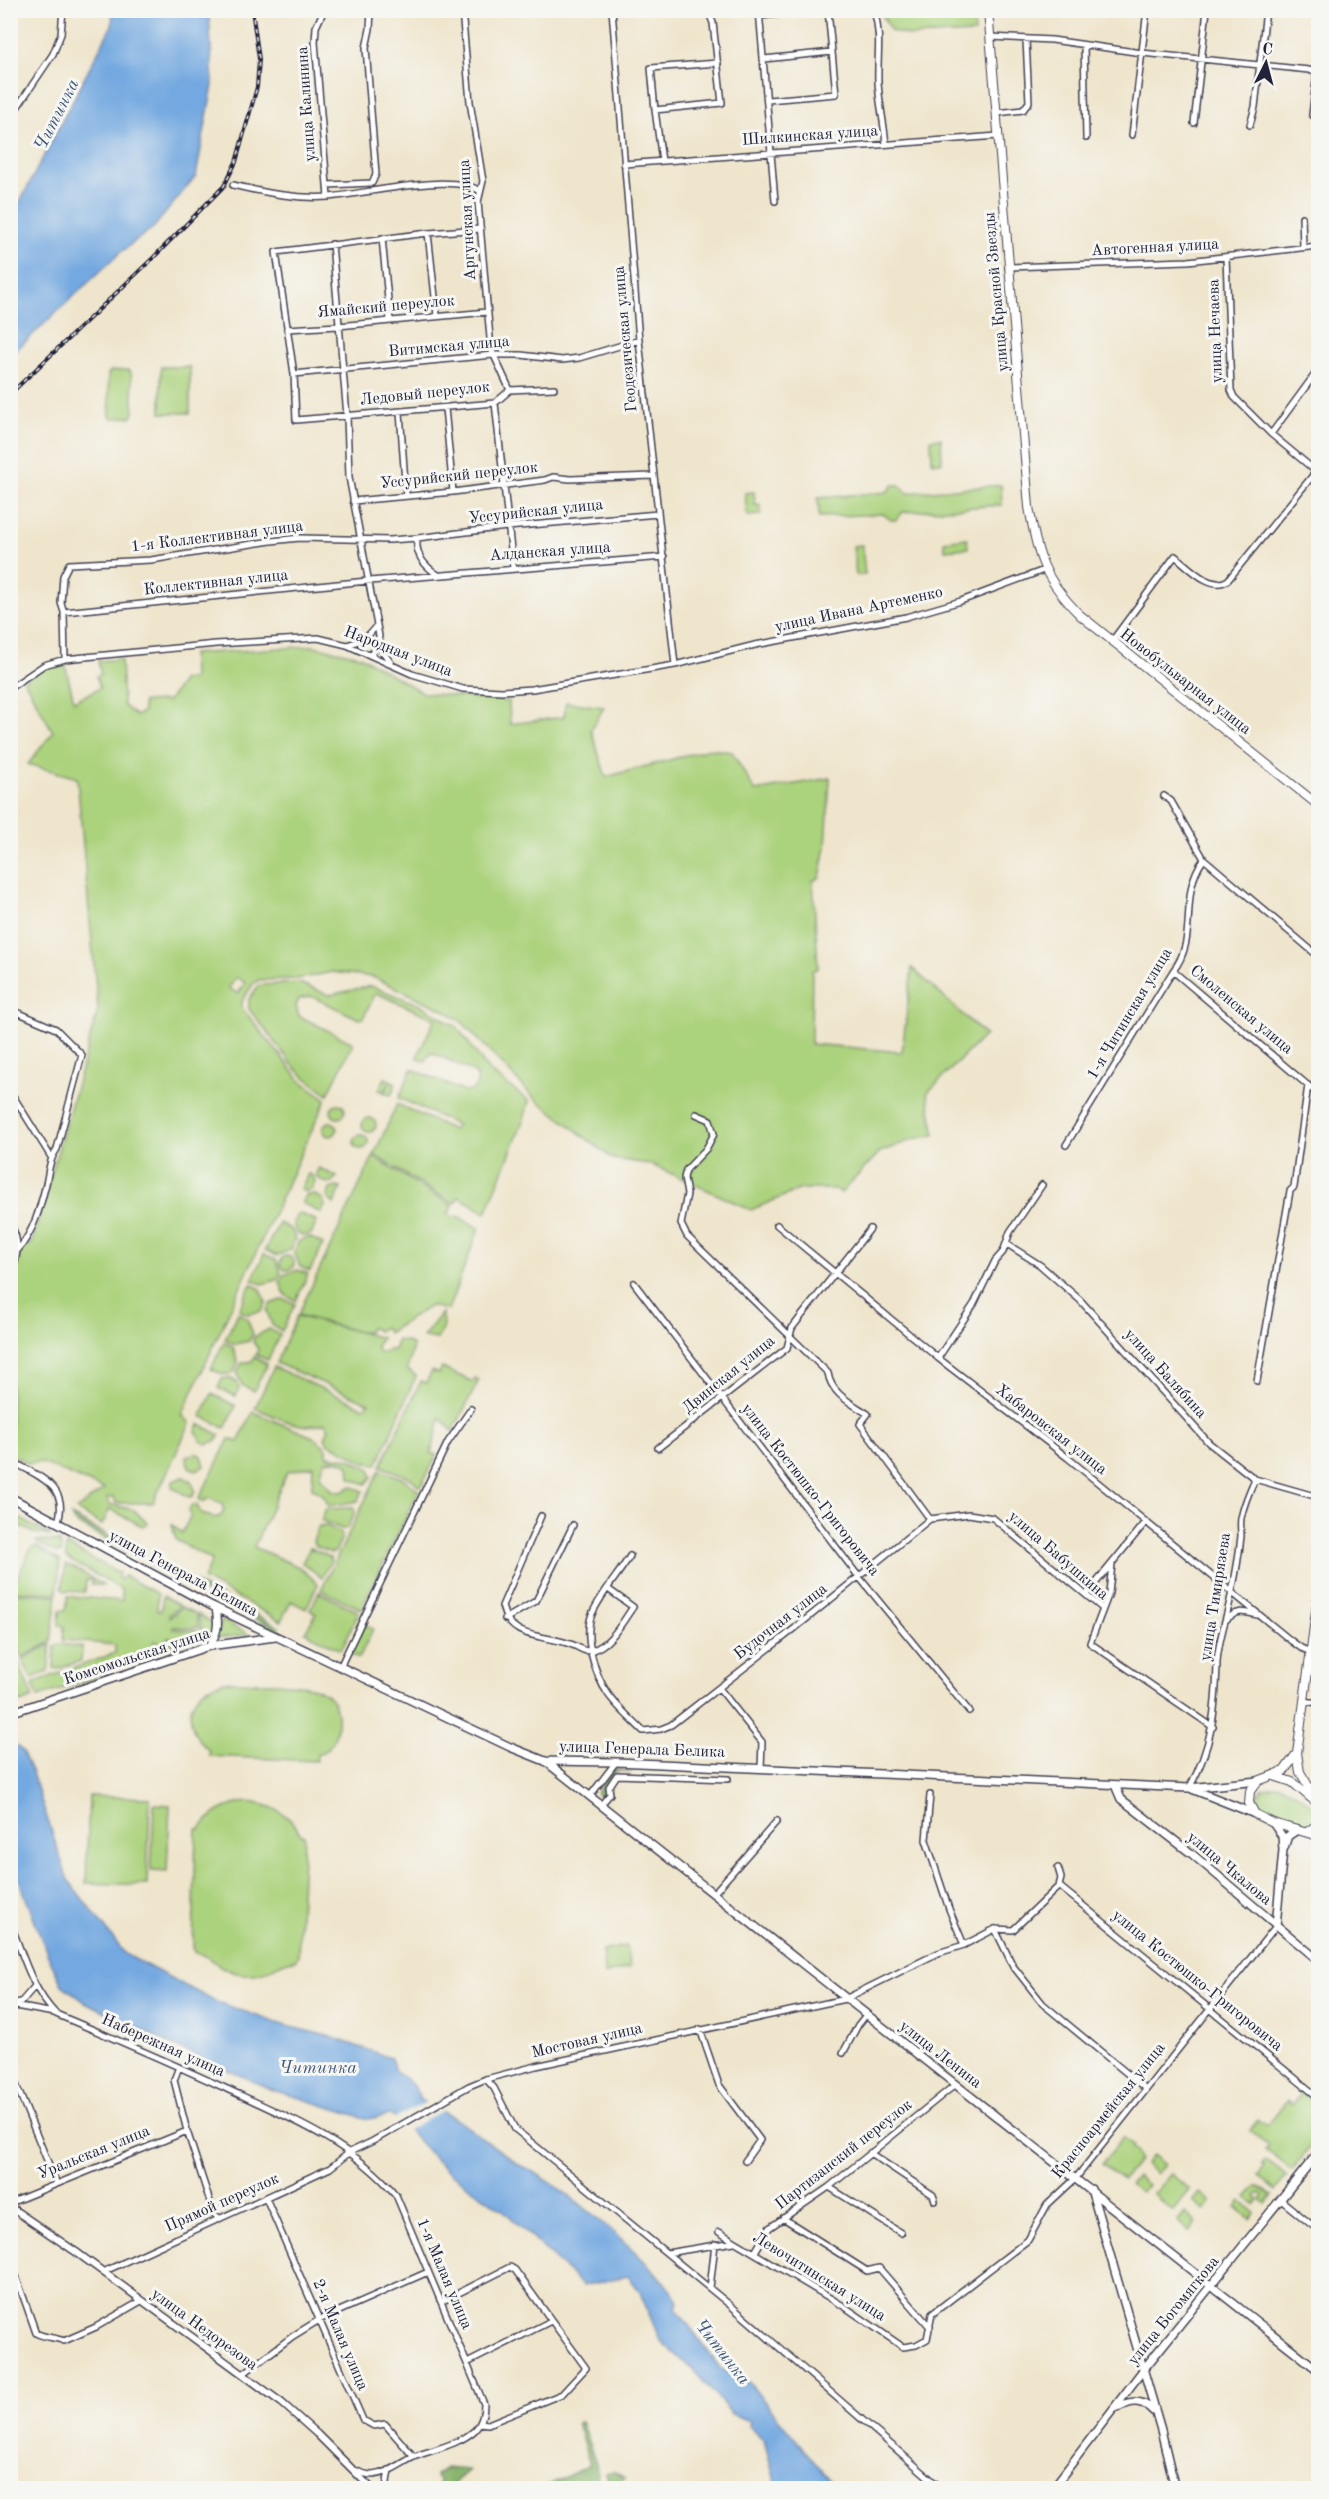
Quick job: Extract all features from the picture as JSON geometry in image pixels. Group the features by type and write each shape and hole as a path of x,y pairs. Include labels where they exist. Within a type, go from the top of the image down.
{"main road":[{"name":"улица Красной Звезды","path":"988,10 1029,507 1044,570"},
{"name":"Новобульварная улица","path":"1044,570 1064,599 1112,641 1318,805"},
{"name":"улица Генерала Белика","path":"10,1497 216,1608 510,1747 545,1761 616,1761 1190,1788"},
{"path":"1318,1597 1297,1753 1300,1772 1318,1803"},
{"path":"209,1646 218,1632 216,1608"},
{"name":"Комсомольская улица","path":"10,1713 209,1646 275,1637"},
{"path":"1190,1788 1226,1786 1273,1776 1284,1771 1297,1753"},
{"name":"улица Ленина","path":"545,1761 1318,2370"},
{"path":"1273,1776 1293,1782 1318,1803"},
{"path":"1255,1814 1250,1808 1249,1797 1258,1780"},
{"name":"улица Чкалова","path":"1115,1785 1121,1799 1192,1854 1318,1960"},
{"path":"1190,1788 1273,1823 1318,1836"},
{"path":"1273,1823 1282,1836 1283,1850 1276,1926"},
{"path":"1307,1832 1318,1824"},
{"path":"1283,1850 1288,1836 1297,1830"},
{"name":"улица Богомягкова","path":"1053,2488 1143,2370 1318,2153"},
{"path":"1091,2190 1175,2488"},
{"path":"1113,2409 1132,2401 1139,2401 1155,2413"}],"street":[{"path":"10,118 53,54 61,34 63,10"},
{"name":"улица Калинина","path":"324,10 316,27 315,42 328,197"},
{"path":"327,185 372,183 376,174 366,48 371,10"},
{"name":"Аргунская улица","path":"462,10 470,102 483,182 478,201 487,312 493,355 510,390"},
{"name":"Геодезическая улица","path":"612,10 652,476 664,557 675,665"},
{"path":"655,110 722,104 714,23 708,10"},
{"path":"775,201 759,13 818,10"},
{"path":"768,100 836,94 828,10"},
{"path":"874,10 881,38 878,84 886,144"},
{"path":"1132,135 1147,10"},
{"path":"1194,123 1207,10"},
{"path":"1250,125 1255,107 1266,10"},
{"path":"991,37 1084,45 1309,70 1317,73"},
{"path":"997,113 1023,110 1029,102 1026,39"},
{"path":"1084,45 1086,138"},
{"path":"764,59 832,52"},
{"path":"662,161 651,68 718,63"},
{"path":"1312,115 1318,65"},
{"name":"Шилкинская улица","path":"624,164 998,136"},
{"path":"234,185 276,196 328,197 426,185 466,185 480,191"},
{"path":"1302,217 1303,247"},
{"path":"294,374 276,252 382,238 480,229"},
{"path":"428,233 437,315"},
{"path":"382,238 390,320"},
{"path":"332,244 349,477 379,636 383,652 394,667"},
{"name":"Автогенная улица","path":"1008,267 1074,266 1226,257 1318,246"},
{"name":"улица Нечаева","path":"1226,257 1231,390 1239,404 1271,434 1318,472"},
{"name":"Ямайский переулок","path":"288,328 338,326 487,312"},
{"name":"Витимская улица","path":"294,374 493,355 571,359 639,340"},
{"path":"1271,434 1318,369"},
{"name":"Ледовый переулок","path":"294,374 296,420 495,403 510,390 554,388"},
{"path":"495,403 513,568"},
{"path":"445,408 453,492"},
{"path":"400,412 406,496"},
{"path":"1112,641 1175,556 1213,584 1221,585 1228,580 1318,472"},
{"name":"Уссурийский переулок","path":"353,501 503,486 553,477 570,479 652,476"},
{"name":"Уссурийская улица","path":"361,539 417,538 507,527 658,514"},
{"path":"417,538 418,552 423,563 438,575"},
{"name":"1-я Коллективная улица","path":"64,612 61,603 63,576 69,564 151,560 291,539 361,539"},
{"name":"Алданская улица","path":"370,582 513,568 664,557"},
{"name":"улица Ивана Артеменко","path":"675,665 755,645 920,613 972,597 1044,570"},
{"name":"Коллективная улица","path":"64,612 370,582"},
{"path":"64,612 65,659"},
{"path":"347,645 365,639 377,625"},
{"path":"371,655 379,636"},
{"name":"Народная улица","path":"10,688 44,665 65,659 216,644 318,638 347,645 394,667 437,683 463,689 502,691 614,677 675,665"},
{"path":"1164,796 1171,801 1204,859 1318,956"},
{"name":"1-я Читинская улица","path":"1066,1145 1173,971 1183,959 1190,884 1195,870 1204,859"},
{"name":"Смоленская улица","path":"1173,971 1318,1094"},
{"path":"10,1009 56,1029 82,1055 57,1149 51,1157 37,1218 29,1237 18,1250 10,1280"},
{"path":"1257,1381 1290,1191 1294,1186 1308,1085"},
{"path":"10,1091 51,1157"},
{"path":"696,1114 710,1120 714,1134 705,1149 686,1170 684,1178 687,1194 681,1224 687,1236 828,1373 830,1385 845,1400 868,1414 860,1424 930,1519"},
{"path":"938,1358 974,1304 995,1261 1007,1244 1010,1232 1042,1185"},
{"path":"10,1224 14,1229 18,1250"},
{"name":"Хабаровская улица","path":"777,1225 938,1358 1068,1458 1232,1594 1301,1648 1311,1652"},
{"name":"Двинская улица","path":"658,1448 787,1348 792,1328 870,1229"},
{"name":"улица Балябина","path":"1007,1244 1040,1265 1080,1300 1209,1443 1255,1479 1318,1497"},
{"name":"улица Костюшко-Григоровича","path":"634,1283 859,1577 969,1711"},
{"path":"340,1666 448,1442 471,1409"},
{"path":"10,1460 54,1486 62,1503 58,1522"},
{"name":"улица Тимирязева","path":"1190,1788 1199,1771 1213,1727 1218,1680 1217,1662 1232,1594 1241,1520 1246,1499 1255,1479"},
{"name":"улица Бабушкина","path":"930,1519 969,1514 993,1518 1103,1608 1090,1643 1213,1727"},
{"path":"540,1516 502,1606 505,1619 518,1630 540,1638 569,1643 583,1650 592,1650 605,1644 633,1607 608,1589"},
{"name":"Будочная улица","path":"592,1650 598,1677 608,1695 643,1731 661,1729 671,1725 719,1688 930,1519"},
{"path":"1086,1594 1145,1523"},
{"path":"505,1619 536,1600 573,1525"},
{"path":"592,1650 588,1629 591,1616 630,1556"},
{"path":"1103,1608 1109,1593 1112,1563"},
{"path":"1224,1622 1239,1611 1260,1616"},
{"path":"719,1688 762,1742 761,1768"},
{"path":"1304,1701 1318,1703"},
{"path":"590,1796 616,1761"},
{"path":"601,1804 610,1794 609,1787 617,1774 728,1779"},
{"path":"930,1795 926,1840 945,1899 964,1945"},
{"path":"713,1894 777,1821"},
{"path":"1058,1868 1061,1878 1059,1886"},
{"name":"улица Костюшко-Григоровича","path":"1059,1886 1318,2097"},
{"name":"Мостовая улица","path":"350,2152 374,2141 469,2086 486,2079 700,2029 845,1999 938,1953 964,1945 995,1929 1013,1930 1059,1886"},
{"name":"Набережная улица","path":"10,1923 35,1986 44,2002 56,2013 290,2119 350,2152"},
{"name":"Красноармейская улица","path":"903,2348 927,2339 932,2314 1028,2240 1047,2205 1076,2178 1276,1926"},
{"path":"995,1929 1013,1966 1043,2004 1146,2088"},
{"path":"10,2005 22,2001 35,1986"},
{"path":"10,2005 56,2013"},
{"path":"843,2053 866,2015"},
{"path":"700,2029 719,2085 760,2140 745,2160"},
{"path":"179,2067 174,2080 187,2131 214,2214 219,2218"},
{"path":"10,2070 56,2182"},
{"path":"486,2079 494,2088 515,2129 710,2288 941,2488"},
{"name":"Партизанский переулок","path":"755,2252 770,2228 829,2187 956,2084"},
{"name":"Уральская улица","path":"10,2203 56,2182 187,2131"},
{"name":"1-я Малая улица","path":"350,2152 378,2174 396,2195 484,2404 480,2423"},
{"name":"Прямой переулок","path":"103,2272 330,2168 350,2152"},
{"path":"870,2153 933,2195 935,2201"},
{"path":"829,2187 901,2233"},
{"name":"2-я Малая улица","path":"266,2198 363,2420 374,2426 385,2424 414,2457"},
{"path":"1281,2200 1318,2230"},
{"name":"улица Недорезова","path":"10,2207 243,2374 308,2426 371,2488"},
{"path":"783,2218 867,2271 879,2268 930,2327"},
{"name":"Левочитинская улица","path":"719,2232 845,2307 903,2348"},
{"path":"667,2253 734,2241"},
{"path":"710,2288 715,2244"},
{"path":"10,2259 36,2333 44,2337 64,2341 96,2327 141,2301"},
{"path":"348,2466 362,2474 374,2475 389,2470 414,2457 463,2438 475,2430 480,2423 488,2424 562,2394 586,2368 515,2270 510,2267 441,2302"},
{"path":"243,2374 293,2336 319,2320 428,2272"},
{"path":"467,2363 551,2321"},
{"path":"386,2488 389,2470"}],"green space":[{"path":"880,11 973,11 975,33 910,36 891,31"},
{"path":"161,367 190,367 190,413 161,413"},
{"path":"128,370 131,373 134,413 132,417 112,418 110,416 108,374 111,371"},
{"path":"941,438 942,462 932,462 931,439"},
{"path":"893,485 899,485 908,493 1001,485 1002,505 903,512 896,520 891,520 883,514 819,517 818,498 887,492"},
{"path":"754,492 755,505 760,505 761,515 747,516 745,493"},
{"path":"967,538 968,548 945,550 944,541"},
{"path":"862,545 865,574 856,575 853,546"},
{"path":"313,646 360,656 423,693 509,701 510,724 564,717 566,702 604,707 591,730 606,777 710,749 732,752 755,791 830,778 826,847 820,877 813,881 818,968 812,971 811,1044 902,1052 912,968 985,1035 927,1093 935,1135 914,1139 880,1152 841,1193 836,1189 801,1189 751,1210 650,1164 613,1159 533,1097 461,1021 444,1010 373,977 332,972 297,979 259,980 253,984 242,1001 242,1008 301,1081 326,1099 182,1415 190,1423 153,1503 116,1503 114,1497 107,1498 109,1504 134,1510 148,1524 142,1526 110,1509 102,1525 76,1510 104,1489 40,1462 30,1464 11,1455 11,1290 20,1252 32,1242 98,1010 77,778 28,764 53,732 24,680 46,666 64,661 74,701 100,688 96,676 101,675 98,661 121,659 123,705 136,716 143,712 143,702 168,701 183,680 193,679 192,654","holes":["236,977 245,983 238,994 229,988"]},
{"path":"299,983 329,995 371,986 421,1005 457,1027 489,1071 529,1101 486,1213 459,1197 454,1204 374,1155 397,1104 453,1130 457,1125 399,1098 412,1069 465,1092 471,1091 476,1085 477,1076 472,1071 431,1052 425,1061 417,1057 435,1019 376,993 363,1018 359,1019 311,996 299,999 296,1006 299,1016 353,1043 328,1094 295,1068 249,1009 249,999 259,985"},
{"path":"385,1078 396,1083 391,1095 385,1093 390,1082 384,1092 379,1090"},
{"path":"338,1104 343,1106 345,1111 343,1116 338,1118 333,1116 331,1111 333,1106"},
{"path":"369,1118 374,1120 376,1125 374,1130 369,1132 364,1130 362,1125 364,1120"},
{"path":"330,1122 335,1124 337,1129 335,1134 330,1136 325,1134 323,1129 325,1124"},
{"path":"361,1135 366,1137 368,1142 366,1147 361,1149 356,1147 354,1142 356,1137"},
{"path":"373,1157 453,1206 448,1214 455,1218 457,1216 479,1228 448,1310 430,1306 388,1333 384,1327 378,1331 371,1327 368,1332 360,1332 298,1315"},
{"path":"319,1168 337,1177 330,1184 318,1179 316,1173"},
{"path":"308,1174 313,1176 315,1182 312,1189 305,1192 301,1189"},
{"path":"341,1188 334,1204 327,1197 330,1189"},
{"path":"313,1194 323,1199 325,1206 321,1213 302,1203 306,1196"},
{"path":"298,1213 317,1221 312,1233 303,1236 296,1232 293,1223"},
{"path":"279,1223 292,1230 295,1238 291,1249 277,1256 265,1250"},
{"path":"309,1237 323,1244 310,1271 300,1267 294,1251 299,1241"},
{"path":"264,1254 276,1260 281,1273 277,1280 262,1284 252,1280"},
{"path":"287,1256 292,1258 294,1263 292,1268 287,1270 282,1268 280,1263 282,1258"},
{"path":"298,1270 308,1274 296,1301 285,1295 280,1282 283,1275"},
{"path":"251,1284 261,1289 266,1303 262,1311 248,1314 239,1310"},
{"path":"283,1299 295,1304 282,1331 272,1325 267,1311 270,1304"},
{"path":"238,1313 247,1318 253,1334 249,1341 235,1344 225,1339"},
{"path":"442,1313 443,1328 437,1339 423,1337"},
{"path":"297,1316 382,1338 376,1346 379,1353 395,1349 397,1340 408,1342 413,1346 407,1369 416,1376 377,1465 357,1459 328,1443 325,1438 329,1428 325,1423 298,1425 255,1408 274,1367 363,1407 369,1403 276,1363"},
{"path":"269,1329 280,1334 268,1360 256,1355 258,1349 253,1342 254,1337"},
{"path":"224,1342 233,1347 238,1363 234,1372 224,1375 211,1369"},
{"path":"254,1357 267,1364 254,1391 242,1385 237,1372 242,1363 252,1361"},
{"path":"442,1368 473,1382 475,1378 479,1380 453,1431 440,1418 431,1453 437,1455 419,1486 411,1478 381,1466 421,1381 426,1383 432,1371 439,1374"},
{"path":"229,1378 237,1382 239,1389 236,1396 218,1388 222,1379"},
{"path":"212,1394 236,1406 225,1428 201,1416"},
{"path":"253,1412 313,1437 327,1448 327,1456 349,1459 370,1469 372,1477 366,1484 350,1478 349,1466 344,1462 325,1461 320,1476 333,1491 342,1492 351,1486 363,1491 358,1501 329,1506 322,1494 312,1488 313,1466 287,1472 254,1547 301,1568 318,1584 306,1609 291,1601 281,1621 203,1579 212,1560 176,1540 172,1525 182,1533 191,1515 188,1512 192,1505 197,1505 200,1512 213,1518 221,1516 224,1510 221,1503 208,1498 204,1502 199,1499 229,1439 238,1442"},
{"path":"199,1424 220,1435 216,1441 206,1444 200,1440 196,1431"},
{"path":"195,1453 202,1456 205,1466 196,1470 189,1467 186,1457"},
{"path":"380,1470 404,1479 419,1491 361,1609 321,1590"},
{"path":"183,1477 191,1481 195,1490 193,1496 189,1497 172,1487 173,1481"},
{"path":"353,1508 355,1512 347,1528 342,1529 321,1520 326,1509"},
{"path":"10,1513 51,1536 34,1533 11,1522"},
{"path":"71,1516 145,1555 137,1556 74,1522"},
{"path":"325,1525 340,1532 342,1537 335,1552 331,1553 315,1546 313,1541 319,1526"},
{"path":"37,1541 60,1542 61,1553 57,1553"},
{"path":"66,1545 119,1573 118,1579 124,1576 158,1594 157,1611 161,1611 163,1596 180,1606 169,1615 170,1617 182,1607 196,1614 198,1628 173,1627 173,1629 198,1631 200,1639 177,1647 169,1637 167,1639 175,1648 158,1654 159,1642 154,1641 153,1655 127,1662 126,1659 105,1667 91,1679 38,1697 33,1685 35,1682 115,1653 115,1645 63,1640 64,1626 59,1625 60,1610 66,1610 68,1596 122,1601 121,1589 66,1558"},
{"path":"36,1546 60,1561 57,1593 11,1591 31,1548"},
{"path":"310,1548 330,1557 331,1561 322,1577 302,1563"},
{"path":"149,1558 279,1627 277,1630 151,1564"},
{"path":"66,1565 104,1586 91,1584 92,1580 86,1580 85,1592 65,1591 62,1588"},
{"path":"319,1592 359,1612 341,1650 305,1632 316,1614 310,1610"},
{"path":"11,1593 57,1595 51,1642 22,1657 11,1629"},
{"path":"198,1614 212,1623 211,1632 203,1639"},
{"path":"222,1620 250,1635 216,1638"},
{"path":"363,1624 373,1629 359,1658 349,1653"},
{"path":"51,1644 48,1672 31,1678 22,1659"},
{"path":"59,1644 82,1647 81,1661 58,1669 54,1668 55,1646"},
{"path":"11,1645 33,1698 20,1703 11,1678"},
{"path":"224,1681 298,1685 319,1690 333,1702 337,1712 337,1726 331,1744 317,1755 316,1761 209,1756 210,1751 203,1745 193,1729 191,1711 199,1695 209,1687"},
{"path":"614,1769 633,1772 617,1771 601,1797 597,1791"},
{"path":"1279,1785 1310,1804 1316,1811 1317,1821 1302,1828 1262,1812 1257,1799 1261,1789"},
{"path":"89,1796 150,1798 147,1885 86,1883"},
{"path":"247,1802 279,1811 297,1827 301,1835 304,1835 298,1956 295,1960 266,1971 242,1974 228,1970 206,1956 196,1953 193,1948 196,1829 200,1829 220,1810"},
{"path":"154,1804 170,1805 167,1872 151,1871"},
{"path":"626,1946 630,1968 605,1974 602,1951"},
{"path":"1302,2093 1318,2106 1318,2137 1292,2170 1265,2149 1268,2145 1250,2130 1258,2120 1267,2126 1287,2101 1292,2105"},
{"path":"1123,2137 1133,2145 1131,2147 1136,2151 1139,2160 1123,2180 1102,2164"},
{"path":"1153,2155 1164,2165 1156,2174 1145,2164"},
{"path":"1265,2160 1287,2176 1275,2191 1258,2175 1265,2166 1262,2164"},
{"path":"1171,2174 1190,2190 1173,2211 1153,2194"},
{"path":"1137,2176 1148,2185 1141,2193 1130,2184"},
{"path":"1257,2186 1273,2195 1266,2204 1261,2200 1264,2196 1260,2193 1256,2197 1259,2200 1255,2205 1247,2198"},
{"path":"1200,2193 1211,2202 1204,2211 1193,2202"},
{"path":"1241,2201 1255,2213 1250,2219 1236,2207"},
{"path":"1185,2213 1196,2222 1189,2231 1178,2222"},
{"path":"581,2422 596,2464 599,2488 543,2488 590,2465 577,2423"},
{"path":"445,2468 469,2470 455,2482 454,2488 436,2488 440,2482 435,2474"},
{"path":"615,2472 625,2478 617,2486 611,2487 605,2473"}],"water":[{"name":"Читинка","path":"113,11 209,11 213,85 196,176 154,227 121,252 11,355 11,219 112,25"},
{"name":"Читинка","path":"11,1740 22,1751 32,1773 68,1880 125,1954 214,2001 391,2058 395,2071 410,2083 420,2100 459,2121 521,2166 559,2188 607,2226 652,2268 678,2302 676,2308 720,2368 746,2379 836,2488 775,2488 764,2440 749,2426 750,2421 732,2414 695,2372 660,2340 639,2290 628,2276 583,2286 504,2211 444,2169 400,2121 390,2115 368,2119 273,2090 174,2046 85,2002 62,1985 48,1956 11,1859"}],"pier":[{"path":"428,2101 443,2110 406,2131 392,2120"}],"railway":[{"path":"10,394 153,258 224,186 236,162 257,87 259,59 252,10"}]}
